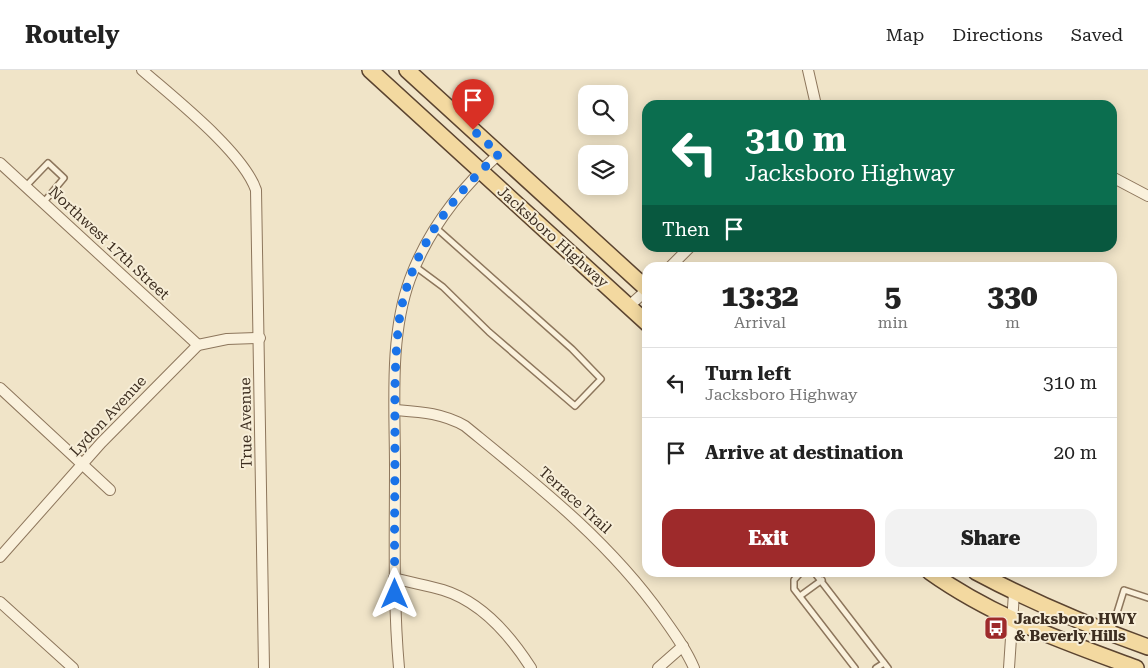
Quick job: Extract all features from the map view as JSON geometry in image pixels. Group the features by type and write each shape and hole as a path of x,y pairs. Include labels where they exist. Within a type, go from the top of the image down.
{"main road":[{"name":"Jacksboro Highway","path":"370,70 642,318"},
{"name":"Jacksboro Highway","path":"407,70 642,284"},
{"path":"937,577 952,588 1011,620 1136,668"},
{"path":"985,577 1014,593 1110,634 1148,647"}],"street":[{"name":"True Avenue","path":"142,70 225,147 252,178 256,190 260,338 264,668"},
{"path":"808,70 815,100"},
{"path":"399,668 395,625 394,578 395,410 398,330 403,302 416,267 440,218 480,171 499,154"},
{"name":"Northwest 17th Street","path":"0,163 198,345"},
{"path":"1117,180 1148,196"},
{"path":"675,262 685,252"},
{"path":"629,306 642,294"},
{"path":"198,345 228,339 260,338"},
{"name":"Lydon Avenue","path":"0,557 82,464 198,345"},
{"path":"0,388 110,490"},
{"name":"Terrace Trail","path":"395,410 432,412 450,418 465,426 546,493 598,540 643,589 683,646 694,668"},
{"path":"394,578 443,590 464,599 506,632 531,668"},
{"path":"1009,668 1014,593"},
{"path":"0,602 73,668"},
{"path":"658,668 683,646"}],"lane":[{"path":"25,186 48,163 56,170 64,178 43,203"},
{"path":"416,267 443,288 489,332 575,406 601,378 572,349 435,227"},
{"path":"797,577 794,580 794,589 855,668"},
{"path":"819,577 888,668"},
{"path":"800,596 822,580"},
{"path":"1110,634 1124,590 1148,598"},
{"path":"876,668 884,663"}],"place":[{"name":"Jacksboro HWY & Beverly Hills","path":"996,628"}],"route":[{"path":"395,594 395,410 398,330 403,302 410,279 440,218 480,171 499,154 473,130"}]}
